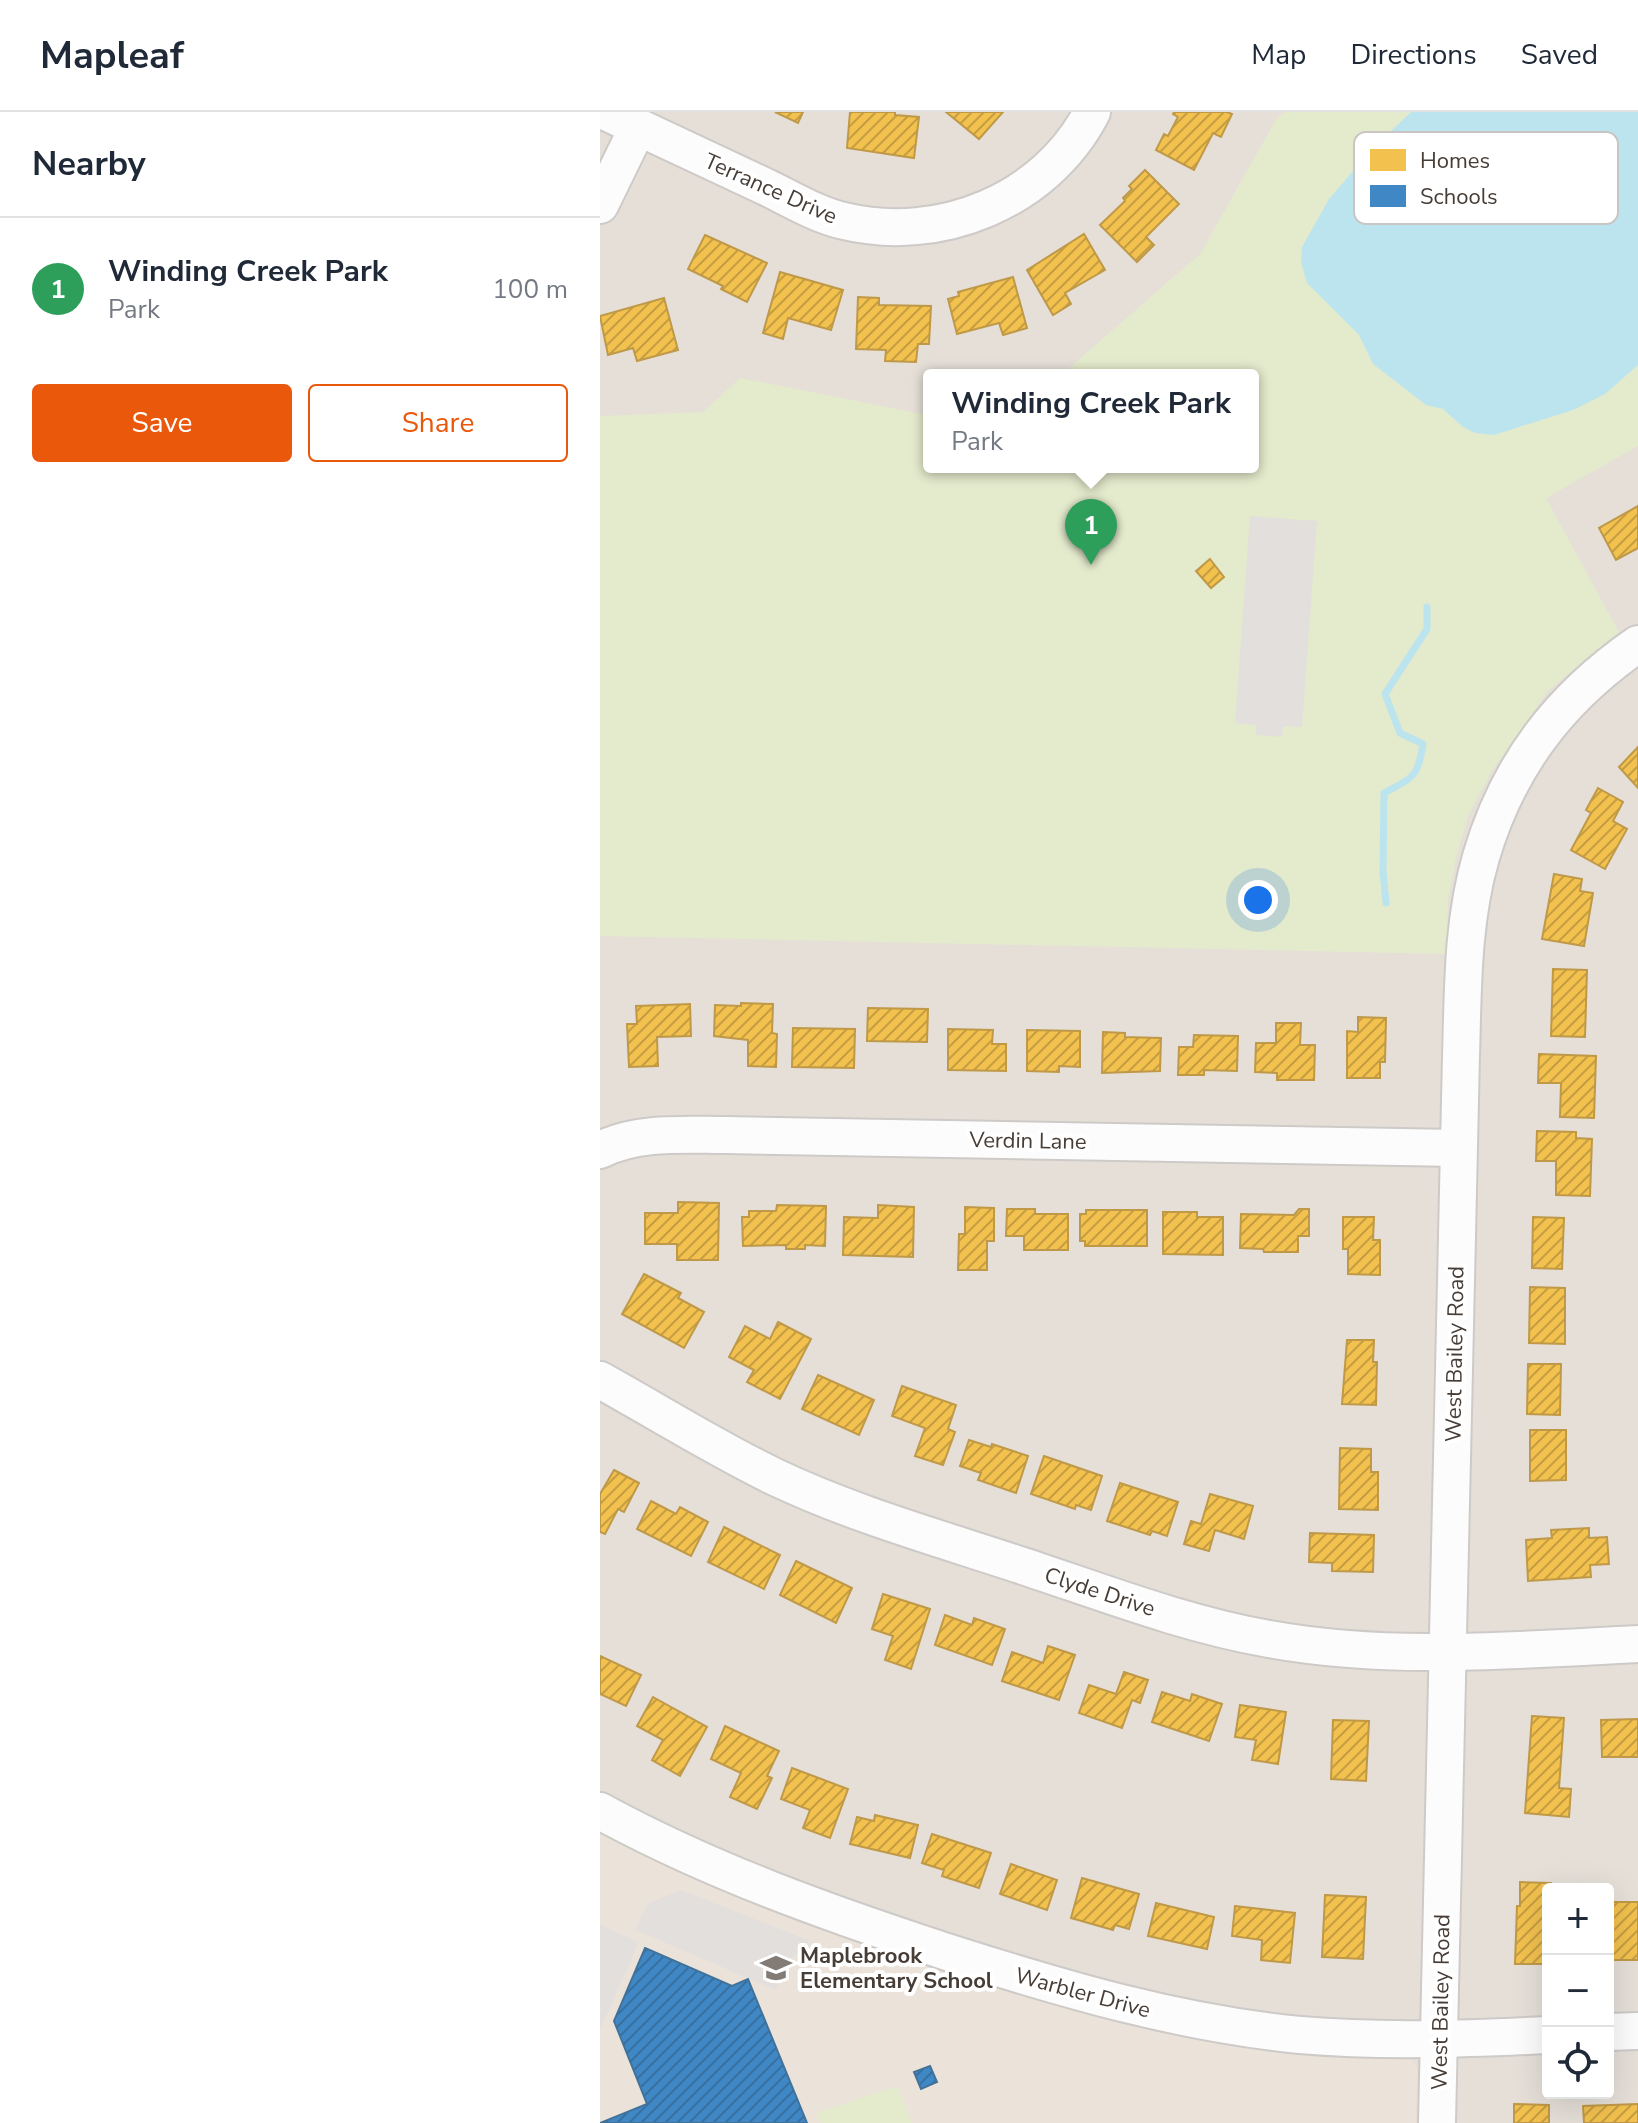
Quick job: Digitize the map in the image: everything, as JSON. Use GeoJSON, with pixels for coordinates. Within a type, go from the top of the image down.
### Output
{"type":"FeatureCollection","features":[{"type":"Feature","properties":{"kind":"street","name":"Terrance Drive"},"geometry":{"type":"LineString","coordinates":[[622,119],[829,217],[902,229],[962,219],[1019,193],[1057,162],[1092,112]]}},
{"type":"Feature","properties":{"kind":"street"},"geometry":{"type":"LineString","coordinates":[[600,205],[622,119]]}},
{"type":"Feature","properties":{"kind":"street","name":"West Bailey Road"},"geometry":{"type":"LineString","coordinates":[[1437,2123],[1464,954],[1473,891],[1487,839],[1506,791],[1537,740],[1587,683],[1638,644]]}},
{"type":"Feature","properties":{"kind":"street","name":"Verdin Lane"},"geometry":{"type":"LineString","coordinates":[[600,1150],[632,1139],[665,1135],[1458,1148]]}},
{"type":"Feature","properties":{"kind":"street","name":"Clyde Drive"},"geometry":{"type":"LineString","coordinates":[[600,1380],[775,1477],[875,1517],[1145,1607],[1270,1639],[1341,1648],[1448,1652],[1638,1644]]}},
{"type":"Feature","properties":{"kind":"street","name":"Warbler Drive"},"geometry":{"type":"LineString","coordinates":[[600,1811],[673,1849],[764,1887],[885,1931],[1070,1991],[1170,2016],[1341,2038],[1542,2035]]}},
{"type":"Feature","properties":{"kind":"street"},"geometry":{"type":"LineString","coordinates":[[1614,2032],[1638,2031]]}},
{"type":"Feature","properties":{"kind":"shaded area"},"geometry":{"type":"Polygon","coordinates":[[[600,112],[1638,112],[1638,2123],[600,2123],[600,112]]]}},
{"type":"Feature","properties":{"kind":"shaded area"},"geometry":{"type":"Polygon","coordinates":[[[1250,516],[1317,521],[1302,727],[1283,726],[1282,737],[1256,735],[1256,725],[1235,723],[1250,516]]]}},
{"type":"Feature","properties":{"kind":"shaded area","name":"Maplebrook Elementary School"},"geometry":{"type":"Polygon","coordinates":[[[600,1832],[808,1924],[918,1956],[1406,2057],[1413,2061],[1417,2069],[1416,2123],[600,2123],[600,1832]]]}},
{"type":"Feature","properties":{"kind":"shaded area"},"geometry":{"type":"Polygon","coordinates":[[[681,1890],[808,1940],[811,1949],[788,1959],[776,1990],[635,1930],[647,1904],[681,1890]]]}},
{"type":"Feature","properties":{"kind":"shaded area"},"geometry":{"type":"Polygon","coordinates":[[[600,1924],[639,1942],[600,2030],[600,1924]]]}},
{"type":"Feature","properties":{"kind":"green space"},"geometry":{"type":"Polygon","coordinates":[[[1285,112],[1638,112],[1638,446],[1546,498],[1619,632],[1548,691],[1492,771],[1469,814],[1448,899],[1447,954],[600,936],[600,416],[703,412],[740,378],[923,414],[923,473],[1259,473],[1259,369],[1068,369],[1200,254],[1277,118],[1285,112]]]}},
{"type":"Feature","properties":{"kind":"green space"},"geometry":{"type":"Polygon","coordinates":[[[897,2086],[912,2123],[820,2123],[816,2113],[897,2086]]]}},
{"type":"Feature","properties":{"kind":"water"},"geometry":{"type":"Polygon","coordinates":[[[1411,112],[1638,112],[1638,365],[1605,394],[1573,410],[1494,435],[1475,433],[1463,427],[1443,409],[1426,405],[1373,364],[1359,335],[1307,283],[1301,262],[1302,247],[1329,199],[1354,170],[1354,224],[1618,224],[1618,132],[1390,132],[1411,112]]]}},
{"type":"Feature","properties":{"kind":"building: Homes"},"geometry":{"type":"Polygon","coordinates":[[[775,112],[803,112],[798,123],[775,112]]]}},
{"type":"Feature","properties":{"kind":"building: Homes"},"geometry":{"type":"Polygon","coordinates":[[[850,112],[895,112],[895,115],[919,117],[914,158],[847,148],[850,112]]]}},
{"type":"Feature","properties":{"kind":"building: Homes"},"geometry":{"type":"Polygon","coordinates":[[[946,112],[1003,112],[979,139],[946,112]]]}},
{"type":"Feature","properties":{"kind":"building: Homes"},"geometry":{"type":"Polygon","coordinates":[[[1174,112],[1232,114],[1221,137],[1213,133],[1194,170],[1156,150],[1178,117],[1174,112]]]}},
{"type":"Feature","properties":{"kind":"building: Homes"},"geometry":{"type":"Polygon","coordinates":[[[1145,170],[1179,204],[1146,237],[1154,245],[1137,262],[1100,225],[1125,201],[1123,198],[1132,189],[1129,186],[1145,170]]]}},
{"type":"Feature","properties":{"kind":"building: Homes"},"geometry":{"type":"Polygon","coordinates":[[[1084,234],[1105,270],[1065,293],[1071,304],[1053,315],[1027,270],[1084,234]]]}},
{"type":"Feature","properties":{"kind":"building: Homes"},"geometry":{"type":"Polygon","coordinates":[[[705,235],[767,263],[747,302],[688,269],[705,235]]]}},
{"type":"Feature","properties":{"kind":"building: Homes"},"geometry":{"type":"Polygon","coordinates":[[[780,272],[843,290],[831,330],[788,318],[783,339],[763,333],[780,272]]]}},
{"type":"Feature","properties":{"kind":"building: Homes"},"geometry":{"type":"Polygon","coordinates":[[[1013,277],[1027,328],[1003,335],[999,323],[957,334],[948,299],[959,296],[958,292],[1013,277]]]}},
{"type":"Feature","properties":{"kind":"building: Homes"},"geometry":{"type":"Polygon","coordinates":[[[858,297],[879,298],[879,305],[931,306],[929,344],[918,344],[916,362],[885,361],[886,350],[856,349],[858,297]]]}},
{"type":"Feature","properties":{"kind":"building: Homes"},"geometry":{"type":"Polygon","coordinates":[[[664,298],[678,350],[637,361],[633,348],[608,355],[600,316],[664,298]]]}},
{"type":"Feature","properties":{"kind":"building: Homes"},"geometry":{"type":"Polygon","coordinates":[[[1638,506],[1638,548],[1616,560],[1599,528],[1638,506]]]}},
{"type":"Feature","properties":{"kind":"building: Homes"},"geometry":{"type":"Polygon","coordinates":[[[1210,559],[1224,577],[1211,588],[1196,571],[1210,559]]]}},
{"type":"Feature","properties":{"kind":"building: Homes"},"geometry":{"type":"Polygon","coordinates":[[[1638,747],[1638,788],[1619,767],[1638,747]]]}},
{"type":"Feature","properties":{"kind":"building: Homes"},"geometry":{"type":"Polygon","coordinates":[[[1598,788],[1623,802],[1613,821],[1627,829],[1605,869],[1571,850],[1591,813],[1586,810],[1598,788]]]}},
{"type":"Feature","properties":{"kind":"building: Homes"},"geometry":{"type":"Polygon","coordinates":[[[1554,874],[1582,879],[1580,891],[1593,893],[1584,946],[1542,939],[1554,874]]]}},
{"type":"Feature","properties":{"kind":"building: Homes"},"geometry":{"type":"Polygon","coordinates":[[[1553,969],[1587,970],[1585,1037],[1551,1036],[1553,969]]]}},
{"type":"Feature","properties":{"kind":"building: Homes"},"geometry":{"type":"Polygon","coordinates":[[[741,1003],[773,1004],[772,1033],[777,1034],[776,1067],[748,1066],[748,1040],[714,1036],[715,1005],[741,1006],[741,1003]]]}},
{"type":"Feature","properties":{"kind":"building: Homes"},"geometry":{"type":"Polygon","coordinates":[[[690,1004],[691,1036],[657,1037],[658,1066],[629,1067],[627,1024],[637,1024],[636,1006],[690,1004]]]}},
{"type":"Feature","properties":{"kind":"building: Homes"},"geometry":{"type":"Polygon","coordinates":[[[868,1008],[928,1009],[927,1042],[867,1041],[868,1008]]]}},
{"type":"Feature","properties":{"kind":"building: Homes"},"geometry":{"type":"Polygon","coordinates":[[[1358,1017],[1386,1018],[1385,1062],[1380,1062],[1380,1078],[1347,1078],[1347,1031],[1358,1032],[1358,1017]]]}},
{"type":"Feature","properties":{"kind":"building: Homes"},"geometry":{"type":"Polygon","coordinates":[[[1276,1023],[1301,1023],[1300,1045],[1315,1045],[1314,1080],[1277,1080],[1277,1073],[1255,1072],[1256,1043],[1276,1043],[1276,1023]]]}},
{"type":"Feature","properties":{"kind":"building: Homes"},"geometry":{"type":"Polygon","coordinates":[[[793,1028],[855,1029],[854,1068],[792,1067],[793,1028]]]}},
{"type":"Feature","properties":{"kind":"building: Homes"},"geometry":{"type":"Polygon","coordinates":[[[948,1029],[993,1030],[992,1044],[1006,1044],[1006,1071],[948,1070],[948,1029]]]}},
{"type":"Feature","properties":{"kind":"building: Homes"},"geometry":{"type":"Polygon","coordinates":[[[1027,1030],[1080,1031],[1080,1067],[1059,1066],[1059,1072],[1027,1071],[1027,1030]]]}},
{"type":"Feature","properties":{"kind":"building: Homes"},"geometry":{"type":"Polygon","coordinates":[[[1103,1032],[1125,1033],[1125,1037],[1161,1038],[1160,1071],[1102,1073],[1103,1032]]]}},
{"type":"Feature","properties":{"kind":"building: Homes"},"geometry":{"type":"Polygon","coordinates":[[[1194,1035],[1238,1036],[1237,1071],[1204,1070],[1204,1075],[1178,1075],[1179,1047],[1193,1047],[1194,1035]]]}},
{"type":"Feature","properties":{"kind":"building: Homes"},"geometry":{"type":"Polygon","coordinates":[[[1539,1054],[1596,1056],[1594,1118],[1560,1117],[1561,1083],[1538,1083],[1539,1054]]]}},
{"type":"Feature","properties":{"kind":"building: Homes"},"geometry":{"type":"Polygon","coordinates":[[[1537,1131],[1576,1132],[1576,1138],[1592,1139],[1590,1196],[1556,1195],[1556,1161],[1536,1161],[1537,1131]]]}},
{"type":"Feature","properties":{"kind":"building: Homes"},"geometry":{"type":"Polygon","coordinates":[[[678,1202],[719,1203],[718,1260],[677,1260],[677,1244],[645,1244],[645,1213],[678,1213],[678,1202]]]}},
{"type":"Feature","properties":{"kind":"building: Homes"},"geometry":{"type":"Polygon","coordinates":[[[777,1205],[826,1206],[825,1246],[805,1245],[805,1249],[786,1249],[786,1245],[743,1246],[742,1217],[749,1217],[749,1211],[776,1211],[777,1205]]]}},
{"type":"Feature","properties":{"kind":"building: Homes"},"geometry":{"type":"Polygon","coordinates":[[[878,1205],[914,1207],[913,1257],[843,1255],[844,1217],[878,1218],[878,1205]]]}},
{"type":"Feature","properties":{"kind":"building: Homes"},"geometry":{"type":"Polygon","coordinates":[[[965,1207],[994,1208],[994,1241],[987,1241],[987,1270],[958,1270],[959,1234],[965,1234],[965,1207]]]}},
{"type":"Feature","properties":{"kind":"building: Homes"},"geometry":{"type":"Polygon","coordinates":[[[1007,1209],[1035,1209],[1035,1214],[1068,1214],[1068,1250],[1024,1250],[1024,1236],[1006,1236],[1007,1209]]]}},
{"type":"Feature","properties":{"kind":"building: Homes"},"geometry":{"type":"Polygon","coordinates":[[[1299,1209],[1309,1209],[1309,1236],[1298,1236],[1298,1252],[1240,1248],[1241,1214],[1294,1215],[1299,1209]]]}},
{"type":"Feature","properties":{"kind":"building: Homes"},"geometry":{"type":"Polygon","coordinates":[[[1086,1210],[1147,1210],[1147,1246],[1085,1246],[1085,1241],[1080,1241],[1080,1214],[1086,1214],[1086,1210]]]}},
{"type":"Feature","properties":{"kind":"building: Homes"},"geometry":{"type":"Polygon","coordinates":[[[1163,1212],[1197,1212],[1197,1217],[1223,1217],[1223,1255],[1163,1254],[1163,1212]]]}},
{"type":"Feature","properties":{"kind":"building: Homes"},"geometry":{"type":"Polygon","coordinates":[[[1343,1217],[1374,1217],[1373,1240],[1380,1240],[1380,1275],[1348,1274],[1348,1249],[1343,1249],[1343,1217]]]}},
{"type":"Feature","properties":{"kind":"building: Homes"},"geometry":{"type":"Polygon","coordinates":[[[1533,1217],[1564,1218],[1562,1269],[1532,1268],[1533,1217]]]}},
{"type":"Feature","properties":{"kind":"building: Homes"},"geometry":{"type":"Polygon","coordinates":[[[644,1274],[681,1293],[678,1298],[704,1312],[684,1348],[622,1314],[644,1274]]]}},
{"type":"Feature","properties":{"kind":"building: Homes"},"geometry":{"type":"Polygon","coordinates":[[[1530,1287],[1565,1288],[1565,1344],[1529,1343],[1530,1287]]]}},
{"type":"Feature","properties":{"kind":"building: Homes"},"geometry":{"type":"Polygon","coordinates":[[[778,1322],[811,1339],[780,1399],[747,1382],[754,1370],[729,1357],[745,1326],[770,1339],[778,1322]]]}},
{"type":"Feature","properties":{"kind":"building: Homes"},"geometry":{"type":"Polygon","coordinates":[[[1347,1340],[1374,1340],[1376,1405],[1342,1404],[1347,1340]]]}},
{"type":"Feature","properties":{"kind":"building: Homes"},"geometry":{"type":"Polygon","coordinates":[[[1528,1364],[1561,1364],[1560,1415],[1527,1414],[1528,1364]]]}},
{"type":"Feature","properties":{"kind":"building: Homes"},"geometry":{"type":"Polygon","coordinates":[[[818,1375],[874,1400],[859,1435],[802,1409],[818,1375]]]}},
{"type":"Feature","properties":{"kind":"building: Homes"},"geometry":{"type":"Polygon","coordinates":[[[902,1386],[956,1405],[948,1429],[955,1432],[943,1465],[915,1456],[925,1428],[892,1416],[902,1386]]]}},
{"type":"Feature","properties":{"kind":"building: Homes"},"geometry":{"type":"Polygon","coordinates":[[[1530,1430],[1566,1430],[1566,1480],[1530,1481],[1530,1430]]]}},
{"type":"Feature","properties":{"kind":"building: Homes"},"geometry":{"type":"Polygon","coordinates":[[[969,1440],[1028,1456],[1016,1493],[978,1480],[981,1473],[960,1466],[969,1440]]]}},
{"type":"Feature","properties":{"kind":"building: Homes"},"geometry":{"type":"Polygon","coordinates":[[[1340,1448],[1371,1449],[1371,1472],[1378,1472],[1378,1510],[1339,1509],[1340,1448]]]}},
{"type":"Feature","properties":{"kind":"building: Homes"},"geometry":{"type":"Polygon","coordinates":[[[1044,1456],[1102,1476],[1091,1510],[1076,1505],[1075,1509],[1031,1494],[1044,1456]]]}},
{"type":"Feature","properties":{"kind":"building: Homes"},"geometry":{"type":"Polygon","coordinates":[[[614,1470],[639,1483],[624,1512],[618,1509],[605,1534],[600,1532],[600,1494],[614,1470]]]}},
{"type":"Feature","properties":{"kind":"building: Homes"},"geometry":{"type":"Polygon","coordinates":[[[1120,1483],[1178,1502],[1167,1536],[1152,1531],[1150,1535],[1107,1521],[1120,1483]]]}},
{"type":"Feature","properties":{"kind":"building: Homes"},"geometry":{"type":"Polygon","coordinates":[[[1210,1494],[1253,1506],[1244,1539],[1215,1530],[1209,1551],[1184,1544],[1191,1521],[1201,1524],[1210,1494]]]}},
{"type":"Feature","properties":{"kind":"building: Homes"},"geometry":{"type":"Polygon","coordinates":[[[651,1501],[676,1514],[680,1507],[708,1522],[691,1556],[637,1529],[651,1501]]]}},
{"type":"Feature","properties":{"kind":"building: Homes"},"geometry":{"type":"Polygon","coordinates":[[[724,1527],[780,1555],[764,1589],[708,1562],[724,1527]]]}},
{"type":"Feature","properties":{"kind":"building: Homes"},"geometry":{"type":"Polygon","coordinates":[[[1589,1528],[1589,1538],[1607,1537],[1609,1564],[1590,1565],[1591,1577],[1528,1581],[1526,1540],[1552,1538],[1551,1530],[1589,1528]]]}},
{"type":"Feature","properties":{"kind":"building: Homes"},"geometry":{"type":"Polygon","coordinates":[[[1310,1533],[1374,1535],[1373,1572],[1332,1571],[1332,1563],[1309,1562],[1310,1533]]]}},
{"type":"Feature","properties":{"kind":"building: Homes"},"geometry":{"type":"Polygon","coordinates":[[[796,1561],[852,1588],[836,1623],[780,1595],[796,1561]]]}},
{"type":"Feature","properties":{"kind":"building: Homes"},"geometry":{"type":"Polygon","coordinates":[[[883,1594],[930,1609],[911,1669],[885,1660],[893,1636],[872,1629],[883,1594]]]}},
{"type":"Feature","properties":{"kind":"building: Homes"},"geometry":{"type":"Polygon","coordinates":[[[945,1615],[972,1625],[974,1618],[1005,1629],[992,1665],[935,1645],[945,1615]]]}},
{"type":"Feature","properties":{"kind":"building: Homes"},"geometry":{"type":"Polygon","coordinates":[[[1048,1646],[1075,1655],[1059,1700],[1002,1681],[1012,1652],[1043,1663],[1048,1646]]]}},
{"type":"Feature","properties":{"kind":"building: Homes"},"geometry":{"type":"Polygon","coordinates":[[[600,1656],[641,1675],[626,1706],[600,1694],[600,1656]]]}},
{"type":"Feature","properties":{"kind":"building: Homes"},"geometry":{"type":"Polygon","coordinates":[[[1124,1672],[1148,1680],[1140,1703],[1132,1700],[1122,1728],[1079,1713],[1089,1685],[1116,1694],[1124,1672]]]}},
{"type":"Feature","properties":{"kind":"building: Homes"},"geometry":{"type":"Polygon","coordinates":[[[1162,1692],[1190,1701],[1192,1694],[1222,1704],[1209,1741],[1152,1722],[1162,1692]]]}},
{"type":"Feature","properties":{"kind":"building: Homes"},"geometry":{"type":"Polygon","coordinates":[[[653,1697],[707,1727],[680,1776],[652,1760],[663,1740],[637,1726],[653,1697]]]}},
{"type":"Feature","properties":{"kind":"building: Homes"},"geometry":{"type":"Polygon","coordinates":[[[1240,1705],[1286,1712],[1278,1764],[1252,1760],[1256,1740],[1235,1737],[1240,1705]]]}},
{"type":"Feature","properties":{"kind":"building: Homes"},"geometry":{"type":"Polygon","coordinates":[[[1532,1716],[1564,1718],[1559,1788],[1571,1789],[1569,1817],[1525,1813],[1532,1716]]]}},
{"type":"Feature","properties":{"kind":"building: Homes"},"geometry":{"type":"Polygon","coordinates":[[[1638,1719],[1638,1757],[1602,1757],[1601,1720],[1638,1719]]]}},
{"type":"Feature","properties":{"kind":"building: Homes"},"geometry":{"type":"Polygon","coordinates":[[[1333,1720],[1369,1721],[1366,1781],[1331,1779],[1333,1720]]]}},
{"type":"Feature","properties":{"kind":"building: Homes"},"geometry":{"type":"Polygon","coordinates":[[[725,1726],[779,1751],[767,1776],[772,1778],[757,1809],[730,1797],[741,1773],[711,1759],[725,1726]]]}},
{"type":"Feature","properties":{"kind":"building: Homes"},"geometry":{"type":"Polygon","coordinates":[[[792,1768],[848,1789],[830,1838],[803,1828],[810,1810],[781,1799],[792,1768]]]}},
{"type":"Feature","properties":{"kind":"building: Homes"},"geometry":{"type":"Polygon","coordinates":[[[875,1815],[918,1825],[910,1858],[850,1844],[857,1817],[874,1821],[875,1815]]]}},
{"type":"Feature","properties":{"kind":"building: Homes"},"geometry":{"type":"Polygon","coordinates":[[[932,1834],[991,1853],[979,1888],[942,1876],[944,1870],[922,1863],[932,1834]]]}},
{"type":"Feature","properties":{"kind":"building: Homes"},"geometry":{"type":"Polygon","coordinates":[[[1011,1864],[1057,1880],[1047,1910],[1000,1894],[1011,1864]]]}},
{"type":"Feature","properties":{"kind":"building: Homes"},"geometry":{"type":"Polygon","coordinates":[[[1082,1878],[1139,1894],[1129,1929],[1115,1925],[1113,1930],[1071,1918],[1082,1878]]]}},
{"type":"Feature","properties":{"kind":"building: Homes"},"geometry":{"type":"Polygon","coordinates":[[[1520,1882],[1551,1883],[1542,1883],[1542,1964],[1515,1964],[1517,1906],[1520,1906],[1520,1882]]]}},
{"type":"Feature","properties":{"kind":"building: Homes"},"geometry":{"type":"Polygon","coordinates":[[[1325,1895],[1366,1897],[1363,1959],[1322,1957],[1325,1895]]]}},
{"type":"Feature","properties":{"kind":"building: Homes"},"geometry":{"type":"Polygon","coordinates":[[[1614,1902],[1638,1902],[1638,1960],[1614,1960],[1614,1902]]]}},
{"type":"Feature","properties":{"kind":"building: Homes"},"geometry":{"type":"Polygon","coordinates":[[[1156,1903],[1214,1917],[1207,1949],[1148,1936],[1156,1903]]]}},
{"type":"Feature","properties":{"kind":"building: Homes"},"geometry":{"type":"Polygon","coordinates":[[[1235,1906],[1295,1913],[1290,1963],[1261,1960],[1262,1940],[1232,1936],[1235,1906]]]}},
{"type":"Feature","properties":{"kind":"building: Homes"},"geometry":{"type":"Polygon","coordinates":[[[1514,2104],[1549,2105],[1549,2123],[1514,2123],[1514,2104]]]}},
{"type":"Feature","properties":{"kind":"building: Homes"},"geometry":{"type":"Polygon","coordinates":[[[1638,2104],[1638,2123],[1584,2123],[1583,2106],[1638,2104]]]}},
{"type":"Feature","properties":{"kind":"building: Schools"},"geometry":{"type":"Polygon","coordinates":[[[645,1948],[732,1986],[748,1979],[807,2123],[600,2123],[647,2104],[614,2021],[645,1948]]]}},
{"type":"Feature","properties":{"kind":"building: Schools"},"geometry":{"type":"Polygon","coordinates":[[[930,2066],[937,2082],[921,2089],[914,2072],[930,2066]]]}},
{"type":"Feature","properties":{"kind":"waterway"},"geometry":{"type":"LineString","coordinates":[[1386,903],[1383,872],[1384,793],[1413,775],[1423,744],[1400,733],[1385,694],[1427,629],[1427,607]]}},
{"type":"Feature","properties":{"kind":"place","name":"Winding Creek Park"},"geometry":{"type":"Point","coordinates":[1091,565]}},
{"type":"Feature","properties":{"kind":"place","name":"Maplebrook Elementary School"},"geometry":{"type":"Point","coordinates":[776,1968]}}]}
